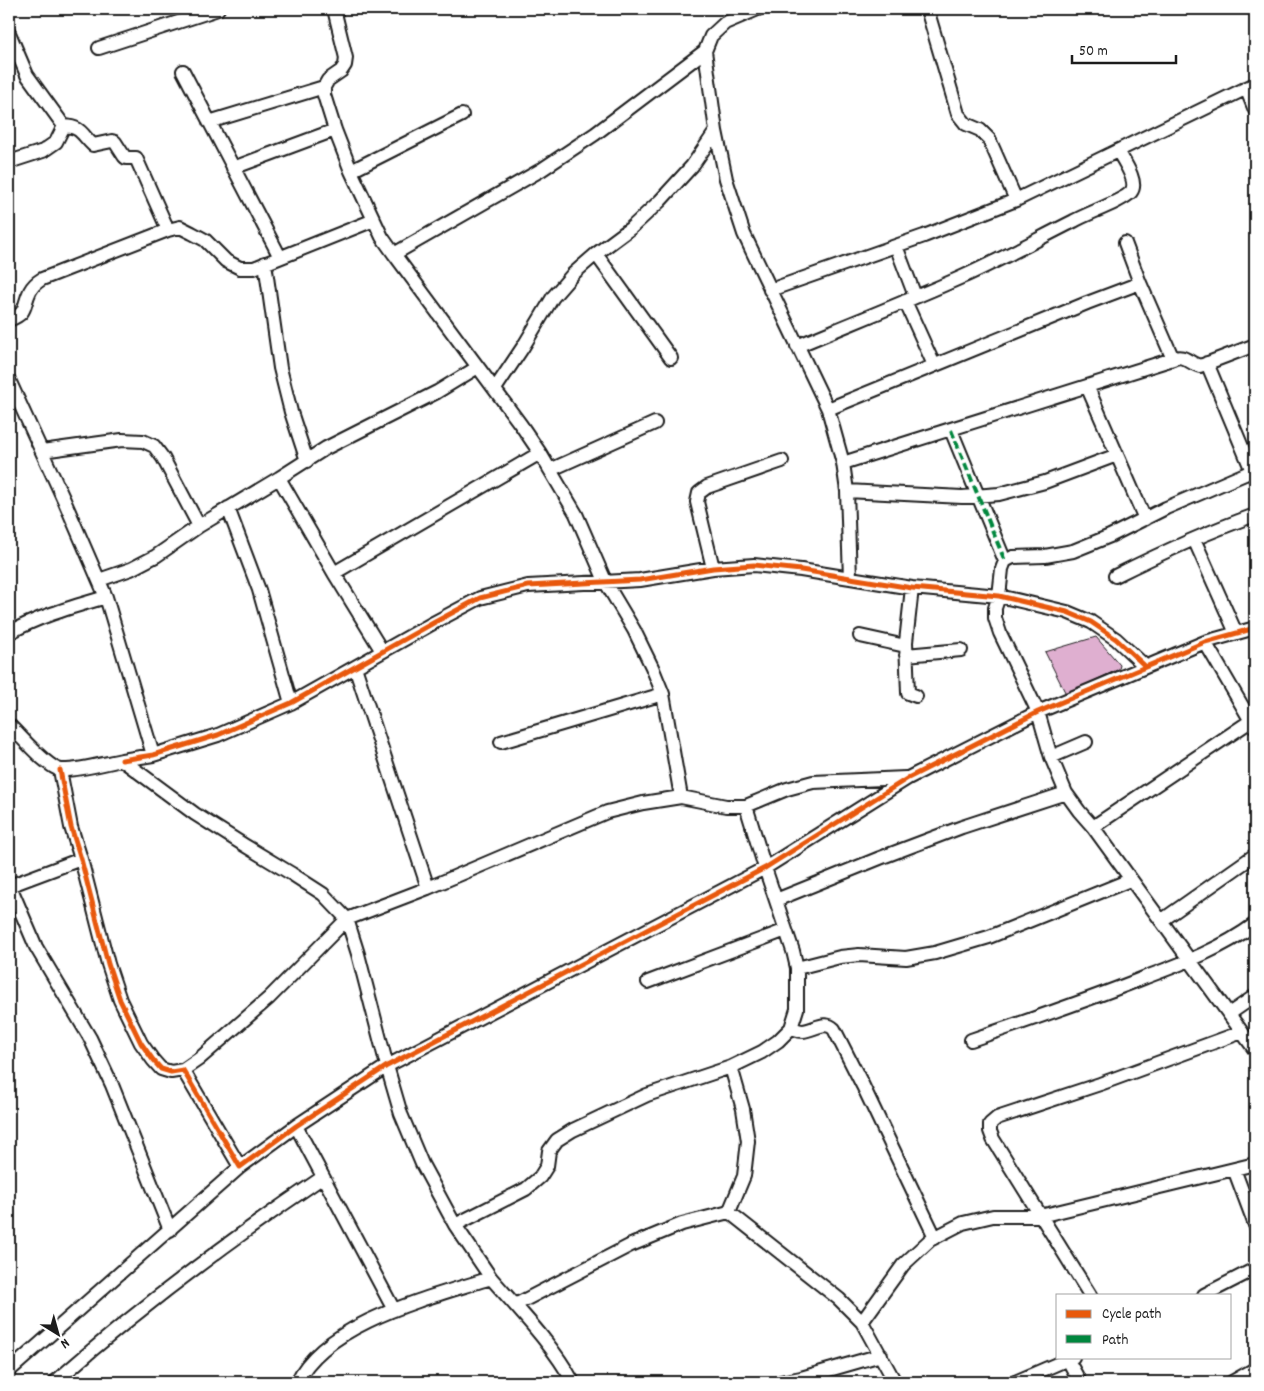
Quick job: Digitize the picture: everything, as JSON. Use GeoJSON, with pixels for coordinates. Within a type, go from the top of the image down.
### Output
{"type":"FeatureCollection","features":[{"type":"Feature","properties":{"kind":"street"},"geometry":{"type":"LineString","coordinates":[[99,48],[218,9]]}},
{"type":"Feature","properties":{"kind":"street"},"geometry":{"type":"LineString","coordinates":[[334,9],[346,58],[345,65],[341,71],[328,80],[324,87],[324,94],[335,130],[351,171],[382,237],[540,453],[576,514],[606,583],[634,630],[663,694],[681,797]]}},
{"type":"Feature","properties":{"kind":"street"},"geometry":{"type":"LineString","coordinates":[[758,9],[725,23],[710,36],[705,51],[716,131],[726,179],[744,234],[828,409],[844,464],[847,492],[850,578]]}},
{"type":"Feature","properties":{"kind":"street"},"geometry":{"type":"LineString","coordinates":[[927,9],[958,114],[966,124],[980,130],[989,139],[1016,200]]}},
{"type":"Feature","properties":{"kind":"street"},"geometry":{"type":"LineString","coordinates":[[9,33],[27,75],[64,126],[78,129],[93,145],[115,142],[126,158],[136,158],[168,230]]}},
{"type":"Feature","properties":{"kind":"street"},"geometry":{"type":"LineString","coordinates":[[394,254],[541,170],[595,134],[705,51]]}},
{"type":"Feature","properties":{"kind":"street"},"geometry":{"type":"LineString","coordinates":[[183,71],[280,257]]}},
{"type":"Feature","properties":{"kind":"street"},"geometry":{"type":"LineString","coordinates":[[770,290],[896,246],[1016,200],[1251,86],[1255,110]]}},
{"type":"Feature","properties":{"kind":"street"},"geometry":{"type":"LineString","coordinates":[[209,122],[324,87]]}},
{"type":"Feature","properties":{"kind":"street"},"geometry":{"type":"LineString","coordinates":[[351,171],[462,115]]}},
{"type":"Feature","properties":{"kind":"street"},"geometry":{"type":"LineString","coordinates":[[9,162],[43,151],[56,142],[64,126]]}},
{"type":"Feature","properties":{"kind":"street"},"geometry":{"type":"LineString","coordinates":[[233,168],[335,130]]}},
{"type":"Feature","properties":{"kind":"street"},"geometry":{"type":"LineString","coordinates":[[494,389],[523,347],[553,297],[573,274],[631,228],[660,201],[692,166],[716,131]]}},
{"type":"Feature","properties":{"kind":"street"},"geometry":{"type":"LineString","coordinates":[[797,346],[961,278],[1123,198],[1131,191],[1134,185],[1118,151]]}},
{"type":"Feature","properties":{"kind":"street"},"geometry":{"type":"LineString","coordinates":[[9,320],[18,316],[23,311],[29,292],[42,279],[168,230],[180,227],[192,232],[205,240],[226,261],[240,268],[254,268],[374,220]]}},
{"type":"Feature","properties":{"kind":"street"},"geometry":{"type":"LineString","coordinates":[[1126,243],[1140,283],[1173,359]]}},
{"type":"Feature","properties":{"kind":"street"},"geometry":{"type":"LineString","coordinates":[[896,246],[910,299],[934,365]]}},
{"type":"Feature","properties":{"kind":"street"},"geometry":{"type":"LineString","coordinates":[[596,254],[671,358]]}},
{"type":"Feature","properties":{"kind":"street"},"geometry":{"type":"LineString","coordinates":[[265,263],[280,368],[291,412],[307,461]]}},
{"type":"Feature","properties":{"kind":"street"},"geometry":{"type":"LineString","coordinates":[[828,409],[1140,283]]}},
{"type":"Feature","properties":{"kind":"street"},"geometry":{"type":"LineString","coordinates":[[844,464],[1177,357],[1200,366],[1255,345]]}},
{"type":"Feature","properties":{"kind":"street"},"geometry":{"type":"LineString","coordinates":[[1207,363],[1254,475],[1145,519],[1073,551],[1045,556],[1013,557],[1006,561],[1002,569],[995,618],[1000,633],[1038,712],[1051,757],[1066,793],[1255,1050]]}},
{"type":"Feature","properties":{"kind":"street"},"geometry":{"type":"LineString","coordinates":[[98,580],[131,569],[156,556],[198,526],[335,443],[437,392],[478,367]]}},
{"type":"Feature","properties":{"kind":"street"},"geometry":{"type":"LineString","coordinates":[[9,380],[106,597],[153,755]]}},
{"type":"Feature","properties":{"kind":"street"},"geometry":{"type":"LineString","coordinates":[[1087,386],[1145,519]]}},
{"type":"Feature","properties":{"kind":"street"},"geometry":{"type":"LineString","coordinates":[[550,470],[655,423]]}},
{"type":"Feature","properties":{"kind":"street"},"geometry":{"type":"LineString","coordinates":[[951,430],[1006,561]]}},
{"type":"Feature","properties":{"kind":"street"},"geometry":{"type":"LineString","coordinates":[[42,451],[122,440],[143,441],[154,446],[163,458],[198,526]]}},
{"type":"Feature","properties":{"kind":"street"},"geometry":{"type":"LineString","coordinates":[[334,573],[540,453]]}},
{"type":"Feature","properties":{"kind":"street"},"geometry":{"type":"LineString","coordinates":[[847,492],[962,497],[999,494],[1045,482],[1117,455]]}},
{"type":"Feature","properties":{"kind":"street"},"geometry":{"type":"LineString","coordinates":[[713,568],[697,502],[699,494],[707,487],[782,461]]}},
{"type":"Feature","properties":{"kind":"street"},"geometry":{"type":"LineString","coordinates":[[280,478],[382,652]]}},
{"type":"Feature","properties":{"kind":"street"},"geometry":{"type":"LineString","coordinates":[[228,508],[259,590],[291,703]]}},
{"type":"Feature","properties":{"kind":"street"},"geometry":{"type":"LineString","coordinates":[[1116,576],[1152,557],[1255,515]]}},
{"type":"Feature","properties":{"kind":"street"},"geometry":{"type":"LineString","coordinates":[[1194,539],[1236,633]]}},
{"type":"Feature","properties":{"kind":"street"},"geometry":{"type":"LineString","coordinates":[[9,725],[42,759],[60,770],[153,755],[218,735],[291,703],[480,598],[528,586],[640,580],[713,568],[754,565],[801,570],[912,588],[999,596],[1067,612],[1091,622],[1116,639],[1145,666]]}},
{"type":"Feature","properties":{"kind":"street"},"geometry":{"type":"LineString","coordinates":[[912,588],[906,648],[908,693],[916,696]]}},
{"type":"Feature","properties":{"kind":"street"},"geometry":{"type":"LineString","coordinates":[[9,633],[24,624],[55,612],[106,597]]}},
{"type":"Feature","properties":{"kind":"street"},"geometry":{"type":"LineString","coordinates":[[9,1371],[240,1167],[296,1126],[386,1066],[765,868],[908,778],[1038,712],[1205,642],[1255,628]]}},
{"type":"Feature","properties":{"kind":"street"},"geometry":{"type":"LineString","coordinates":[[860,636],[901,645],[906,648],[961,650]]}},
{"type":"Feature","properties":{"kind":"street"},"geometry":{"type":"LineString","coordinates":[[1093,828],[1254,722],[1205,642]]}},
{"type":"Feature","properties":{"kind":"street"},"geometry":{"type":"LineString","coordinates":[[355,667],[428,888]]}},
{"type":"Feature","properties":{"kind":"street"},"geometry":{"type":"LineString","coordinates":[[501,742],[663,694]]}},
{"type":"Feature","properties":{"kind":"street"},"geometry":{"type":"LineString","coordinates":[[1051,757],[1086,742]]}},
{"type":"Feature","properties":{"kind":"street"},"geometry":{"type":"LineString","coordinates":[[122,760],[196,814],[323,894],[347,919],[358,954],[386,1066],[401,1114],[422,1164],[455,1225],[491,1278],[541,1336],[573,1382]]}},
{"type":"Feature","properties":{"kind":"street"},"geometry":{"type":"LineString","coordinates":[[60,770],[71,827],[108,964],[120,1000],[141,1043],[161,1069],[170,1072],[183,1070],[199,1059],[269,998],[347,919],[428,888],[607,812],[643,803],[681,797],[726,806],[746,806],[787,789],[813,782],[908,778]]}},
{"type":"Feature","properties":{"kind":"street"},"geometry":{"type":"LineString","coordinates":[[776,900],[962,827],[1066,793]]}},
{"type":"Feature","properties":{"kind":"street"},"geometry":{"type":"LineString","coordinates":[[455,1225],[526,1189],[540,1177],[547,1166],[549,1151],[557,1140],[573,1130],[647,1095],[731,1067],[762,1052],[778,1041],[791,1028],[797,1009],[797,968],[746,806]]}},
{"type":"Feature","properties":{"kind":"street"},"geometry":{"type":"LineString","coordinates":[[1160,921],[1255,855]]}},
{"type":"Feature","properties":{"kind":"street"},"geometry":{"type":"LineString","coordinates":[[81,859],[9,886],[36,947],[90,1038],[112,1085],[170,1230]]}},
{"type":"Feature","properties":{"kind":"street"},"geometry":{"type":"LineString","coordinates":[[797,968],[859,955],[906,958],[935,953],[989,936],[1130,880]]}},
{"type":"Feature","properties":{"kind":"street"},"geometry":{"type":"LineString","coordinates":[[971,1040],[1100,996],[1190,960],[1230,940],[1255,924]]}},
{"type":"Feature","properties":{"kind":"street"},"geometry":{"type":"LineString","coordinates":[[648,982],[786,930]]}},
{"type":"Feature","properties":{"kind":"street"},"geometry":{"type":"LineString","coordinates":[[1229,1014],[1255,996]]}},
{"type":"Feature","properties":{"kind":"street"},"geometry":{"type":"LineString","coordinates":[[791,1028],[805,1031],[825,1024],[830,1025],[834,1029],[935,1237]]}},
{"type":"Feature","properties":{"kind":"street"},"geometry":{"type":"LineString","coordinates":[[1089,1294],[993,1139],[990,1124],[997,1118],[1100,1084],[1242,1032]]}},
{"type":"Feature","properties":{"kind":"street"},"geometry":{"type":"LineString","coordinates":[[729,1212],[744,1176],[748,1141],[743,1108],[731,1067]]}},
{"type":"Feature","properties":{"kind":"street"},"geometry":{"type":"LineString","coordinates":[[183,1070],[240,1167]]}},
{"type":"Feature","properties":{"kind":"street"},"geometry":{"type":"LineString","coordinates":[[296,1126],[394,1310]]}},
{"type":"Feature","properties":{"kind":"street"},"geometry":{"type":"LineString","coordinates":[[862,1322],[903,1265],[930,1240],[963,1223],[993,1216],[1040,1216],[1255,1164]]}},
{"type":"Feature","properties":{"kind":"street"},"geometry":{"type":"LineString","coordinates":[[1234,1169],[1255,1225]]}},
{"type":"Feature","properties":{"kind":"street"},"geometry":{"type":"LineString","coordinates":[[55,1382],[152,1301],[224,1246],[323,1177]]}},
{"type":"Feature","properties":{"kind":"street"},"geometry":{"type":"LineString","coordinates":[[514,1305],[631,1245],[682,1224],[729,1212]]}},
{"type":"Feature","properties":{"kind":"street"},"geometry":{"type":"LineString","coordinates":[[729,1212],[839,1299],[862,1322],[895,1382]]}},
{"type":"Feature","properties":{"kind":"street"},"geometry":{"type":"LineString","coordinates":[[1206,1294],[1255,1268]]}},
{"type":"Feature","properties":{"kind":"street"},"geometry":{"type":"LineString","coordinates":[[297,1382],[315,1356],[333,1341],[354,1328],[394,1310],[491,1278]]}},
{"type":"Feature","properties":{"kind":"street"},"geometry":{"type":"LineString","coordinates":[[780,1382],[801,1378],[881,1355]]}},
{"type":"Feature","properties":{"kind":"street"},"geometry":{"type":"LineString","coordinates":[[1015,1382],[1071,1358],[1080,1382]]}},
{"type":"Feature","properties":{"kind":"street"},"geometry":{"type":"LineString","coordinates":[[1232,1382],[1255,1369]]}},
{"type":"Feature","properties":{"kind":"building"},"geometry":{"type":"Polygon","coordinates":[[[1096,637],[1120,665],[1119,669],[1066,694],[1045,652],[1096,637]]]}},
{"type":"Feature","properties":{"kind":"marked path"},"geometry":{"type":"LineString","coordinates":[[951,430],[1005,561]]}},
{"type":"Feature","properties":{"kind":"cycle path"},"geometry":{"type":"LineString","coordinates":[[122,760],[153,755],[218,735],[291,703],[480,598],[528,586],[640,580],[713,568],[754,565],[801,570],[912,588],[999,596],[1067,612],[1091,622],[1116,639],[1145,666]]}},
{"type":"Feature","properties":{"kind":"cycle path"},"geometry":{"type":"LineString","coordinates":[[60,770],[71,827],[108,964],[120,1000],[141,1043],[161,1069],[171,1072],[183,1070],[240,1167],[296,1126],[387,1066],[765,868],[908,778],[1038,712],[1205,642],[1255,628]]}}]}
